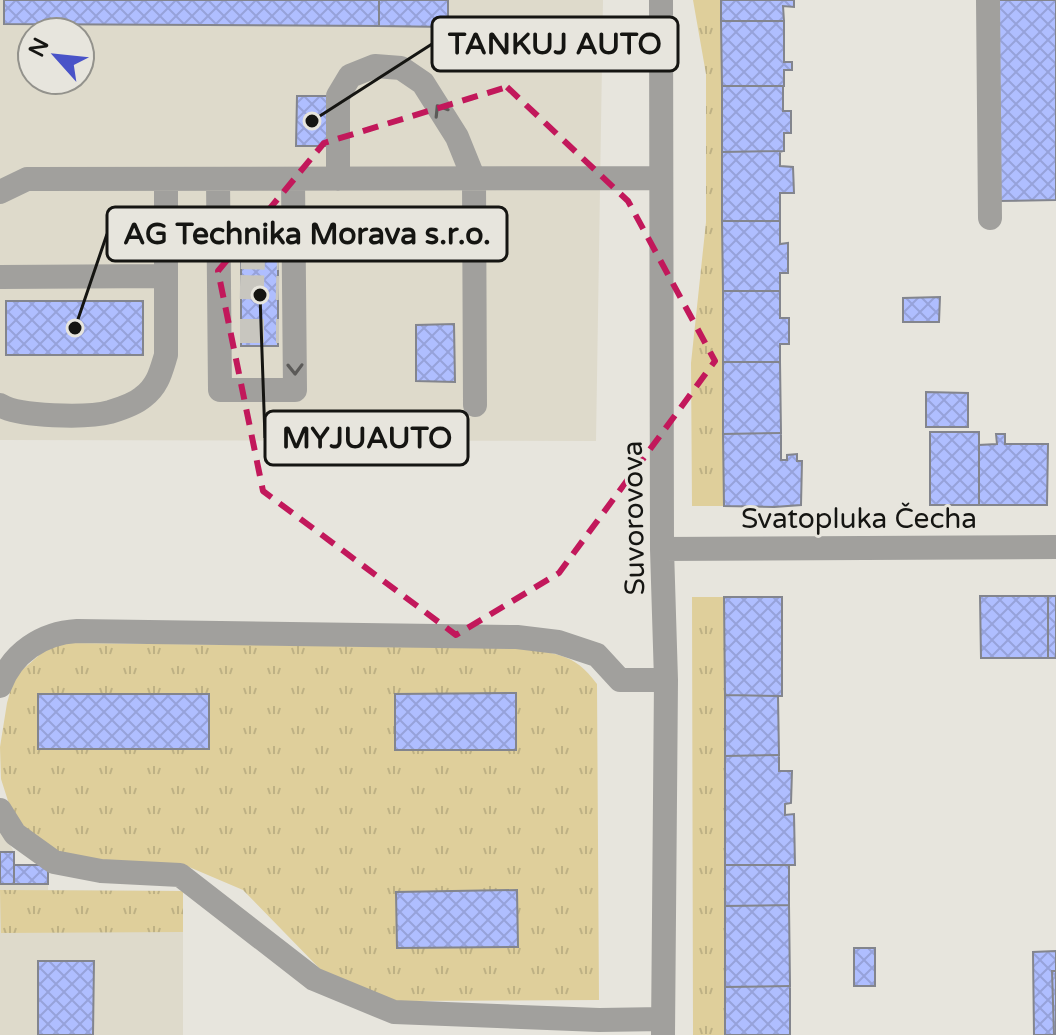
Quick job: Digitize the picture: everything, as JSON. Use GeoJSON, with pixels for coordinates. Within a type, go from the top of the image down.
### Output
{"type":"FeatureCollection","features":[{"type":"Feature","properties":{"kind":"street","name":"Suvorovova"},"geometry":{"type":"LineString","coordinates":[[661,0],[662,549],[666,680],[663,1027]]}},
{"type":"Feature","properties":{"kind":"street"},"geometry":{"type":"LineString","coordinates":[[988,0],[990,218]]}},
{"type":"Feature","properties":{"kind":"street"},"geometry":{"type":"LineString","coordinates":[[338,179],[338,96],[350,76],[375,66],[401,68],[423,83],[457,137],[474,179],[475,405]]}},
{"type":"Feature","properties":{"kind":"street"},"geometry":{"type":"LineString","coordinates":[[0,192],[27,179],[660,178]]}},
{"type":"Feature","properties":{"kind":"street"},"geometry":{"type":"LineString","coordinates":[[0,405],[17,410],[72,415],[108,413],[143,398],[159,379],[166,355],[166,179]]}},
{"type":"Feature","properties":{"kind":"street"},"geometry":{"type":"LineString","coordinates":[[218,180],[230,258],[230,331],[220,390],[295,390],[286,331],[286,258],[293,179]]}},
{"type":"Feature","properties":{"kind":"street"},"geometry":{"type":"LineString","coordinates":[[0,277],[166,276]]}},
{"type":"Feature","properties":{"kind":"street","name":"Svatopluka Čecha"},"geometry":{"type":"LineString","coordinates":[[662,549],[1056,547]]}},
{"type":"Feature","properties":{"kind":"street"},"geometry":{"type":"LineString","coordinates":[[0,686],[11,665],[29,647],[52,635],[77,631],[517,637],[558,642],[597,655],[620,680],[666,680]]}},
{"type":"Feature","properties":{"kind":"street"},"geometry":{"type":"LineString","coordinates":[[0,810],[15,834],[54,862],[101,871],[180,875],[314,979],[394,1012],[599,1020],[663,1027]]}},
{"type":"Feature","properties":{"kind":"highlighted area"},"geometry":{"type":"Polygon","coordinates":[[[507,87],[628,201],[715,361],[559,573],[456,635],[263,491],[218,271],[324,143],[507,87]]]}},
{"type":"Feature","properties":{"kind":"shaded area"},"geometry":{"type":"Polygon","coordinates":[[[0,0],[603,0],[596,441],[0,440],[0,0]]]}},
{"type":"Feature","properties":{"kind":"shaded area"},"geometry":{"type":"Polygon","coordinates":[[[0,826],[14,852],[14,865],[48,865],[48,890],[183,891],[183,1035],[0,1035],[0,826]]]}},
{"type":"Feature","properties":{"kind":"green space"},"geometry":{"type":"Polygon","coordinates":[[[693,0],[721,0],[724,506],[692,506],[691,363],[706,222],[706,74],[693,0]]]}},
{"type":"Feature","properties":{"kind":"green space"},"geometry":{"type":"Polygon","coordinates":[[[692,597],[724,597],[725,1035],[693,1035],[692,597]]]}},
{"type":"Feature","properties":{"kind":"green space"},"geometry":{"type":"Polygon","coordinates":[[[66,643],[516,648],[562,656],[580,666],[597,684],[599,1000],[396,1001],[321,970],[243,890],[182,864],[103,860],[58,852],[24,827],[9,804],[1,779],[0,747],[7,703],[20,672],[45,650],[66,643]]]}},
{"type":"Feature","properties":{"kind":"green space"},"geometry":{"type":"Polygon","coordinates":[[[0,890],[183,891],[183,932],[1,933],[0,890]]]}},
{"type":"Feature","properties":{"kind":"building"},"geometry":{"type":"Polygon","coordinates":[[[4,0],[379,0],[379,26],[96,24],[96,16],[16,16],[16,24],[4,24],[4,0]]]}},
{"type":"Feature","properties":{"kind":"building"},"geometry":{"type":"Polygon","coordinates":[[[379,0],[448,0],[448,27],[379,26],[379,0]]]}},
{"type":"Feature","properties":{"kind":"building"},"geometry":{"type":"Polygon","coordinates":[[[721,0],[794,0],[794,7],[783,6],[784,21],[721,21],[721,0]]]}},
{"type":"Feature","properties":{"kind":"building"},"geometry":{"type":"Polygon","coordinates":[[[994,0],[1056,0],[1056,200],[997,201],[994,0]]]}},
{"type":"Feature","properties":{"kind":"building"},"geometry":{"type":"Polygon","coordinates":[[[721,21],[784,21],[784,62],[792,62],[792,70],[784,70],[784,86],[722,86],[721,21]]]}},
{"type":"Feature","properties":{"kind":"building"},"geometry":{"type":"Polygon","coordinates":[[[722,86],[783,86],[783,111],[791,111],[791,133],[784,133],[784,151],[722,152],[722,86]]]}},
{"type":"Feature","properties":{"kind":"building"},"geometry":{"type":"Polygon","coordinates":[[[297,96],[328,96],[328,146],[296,146],[297,96]]]}},
{"type":"Feature","properties":{"kind":"building"},"geometry":{"type":"Polygon","coordinates":[[[784,151],[780,152],[780,166],[793,167],[794,193],[780,193],[780,221],[722,221],[722,152],[784,151]]]}},
{"type":"Feature","properties":{"kind":"building"},"geometry":{"type":"Polygon","coordinates":[[[722,221],[780,221],[780,244],[788,243],[788,273],[780,273],[780,291],[723,291],[722,221]]]}},
{"type":"Feature","properties":{"kind":"building"},"geometry":{"type":"Polygon","coordinates":[[[241,243],[278,243],[278,346],[241,346],[241,243]]]}},
{"type":"Feature","properties":{"kind":"building"},"geometry":{"type":"Polygon","coordinates":[[[723,291],[780,291],[780,318],[789,318],[789,344],[780,344],[780,362],[723,362],[723,291]]]}},
{"type":"Feature","properties":{"kind":"building"},"geometry":{"type":"Polygon","coordinates":[[[940,297],[939,322],[903,322],[903,298],[940,297]]]}},
{"type":"Feature","properties":{"kind":"building"},"geometry":{"type":"Polygon","coordinates":[[[6,301],[143,301],[143,355],[6,355],[6,301]]]}},
{"type":"Feature","properties":{"kind":"building"},"geometry":{"type":"Polygon","coordinates":[[[454,324],[455,382],[416,381],[416,325],[454,324]]]}},
{"type":"Feature","properties":{"kind":"building"},"geometry":{"type":"Polygon","coordinates":[[[723,362],[780,362],[781,433],[723,434],[723,362]]]}},
{"type":"Feature","properties":{"kind":"building"},"geometry":{"type":"Polygon","coordinates":[[[926,392],[968,393],[968,427],[926,427],[926,392]]]}},
{"type":"Feature","properties":{"kind":"building"},"geometry":{"type":"Polygon","coordinates":[[[930,432],[979,432],[979,505],[930,505],[930,432]]]}},
{"type":"Feature","properties":{"kind":"building"},"geometry":{"type":"Polygon","coordinates":[[[781,433],[781,460],[787,460],[787,455],[797,454],[797,461],[802,461],[801,505],[724,506],[723,434],[781,433]]]}},
{"type":"Feature","properties":{"kind":"building"},"geometry":{"type":"Polygon","coordinates":[[[996,434],[1005,434],[1005,444],[1048,444],[1047,505],[979,505],[979,445],[997,444],[996,434]]]}},
{"type":"Feature","properties":{"kind":"building"},"geometry":{"type":"Polygon","coordinates":[[[980,596],[1048,596],[1048,658],[981,658],[980,596]]]}},
{"type":"Feature","properties":{"kind":"building"},"geometry":{"type":"Polygon","coordinates":[[[1048,596],[1056,596],[1056,658],[1048,658],[1048,596]]]}},
{"type":"Feature","properties":{"kind":"building"},"geometry":{"type":"Polygon","coordinates":[[[724,597],[782,597],[782,696],[725,695],[724,597]]]}},
{"type":"Feature","properties":{"kind":"building"},"geometry":{"type":"Polygon","coordinates":[[[516,693],[516,750],[395,750],[395,694],[516,693]]]}},
{"type":"Feature","properties":{"kind":"building"},"geometry":{"type":"Polygon","coordinates":[[[38,694],[209,694],[209,749],[38,749],[38,694]]]}},
{"type":"Feature","properties":{"kind":"building"},"geometry":{"type":"Polygon","coordinates":[[[725,695],[778,696],[779,755],[725,756],[725,695]]]}},
{"type":"Feature","properties":{"kind":"building"},"geometry":{"type":"Polygon","coordinates":[[[779,755],[779,771],[792,771],[791,803],[785,804],[785,815],[794,814],[795,865],[725,865],[725,756],[779,755]]]}},
{"type":"Feature","properties":{"kind":"building"},"geometry":{"type":"Polygon","coordinates":[[[0,852],[14,852],[14,884],[0,884],[0,852]]]}},
{"type":"Feature","properties":{"kind":"building"},"geometry":{"type":"Polygon","coordinates":[[[14,865],[48,865],[48,884],[14,884],[14,865]]]}},
{"type":"Feature","properties":{"kind":"building"},"geometry":{"type":"Polygon","coordinates":[[[725,865],[789,865],[789,905],[725,906],[725,865]]]}},
{"type":"Feature","properties":{"kind":"building"},"geometry":{"type":"Polygon","coordinates":[[[517,890],[518,947],[397,948],[396,892],[517,890]]]}},
{"type":"Feature","properties":{"kind":"building"},"geometry":{"type":"Polygon","coordinates":[[[789,905],[790,986],[725,987],[725,906],[789,905]]]}},
{"type":"Feature","properties":{"kind":"building"},"geometry":{"type":"Polygon","coordinates":[[[854,948],[875,948],[875,986],[854,986],[854,948]]]}},
{"type":"Feature","properties":{"kind":"building"},"geometry":{"type":"Polygon","coordinates":[[[1056,951],[1056,971],[1052,971],[1054,1035],[1034,1035],[1033,952],[1056,951]]]}},
{"type":"Feature","properties":{"kind":"building"},"geometry":{"type":"Polygon","coordinates":[[[38,961],[94,961],[93,1035],[38,1035],[38,961]]]}},
{"type":"Feature","properties":{"kind":"building"},"geometry":{"type":"Polygon","coordinates":[[[1052,971],[1056,971],[1056,1035],[1054,1035],[1052,971]]]}},
{"type":"Feature","properties":{"kind":"building"},"geometry":{"type":"Polygon","coordinates":[[[790,986],[790,1035],[725,1035],[725,987],[790,986]]]}},
{"type":"Feature","properties":{"kind":"tunnel"},"geometry":{"type":"LineString","coordinates":[[241,257],[279,258]]}},
{"type":"Feature","properties":{"kind":"tunnel"},"geometry":{"type":"LineString","coordinates":[[240,287],[279,288]]}},
{"type":"Feature","properties":{"kind":"tunnel"},"geometry":{"type":"LineString","coordinates":[[240,331],[279,331]]}},
{"type":"Feature","properties":{"kind":"place","name":"TANKUJ AUTO"},"geometry":{"type":"Point","coordinates":[312,121]}},
{"type":"Feature","properties":{"kind":"place","name":"MYJUAUTO"},"geometry":{"type":"Point","coordinates":[260,295]}},
{"type":"Feature","properties":{"kind":"place","name":"AG Technika Morava s.r.o."},"geometry":{"type":"Point","coordinates":[75,328]}}]}
